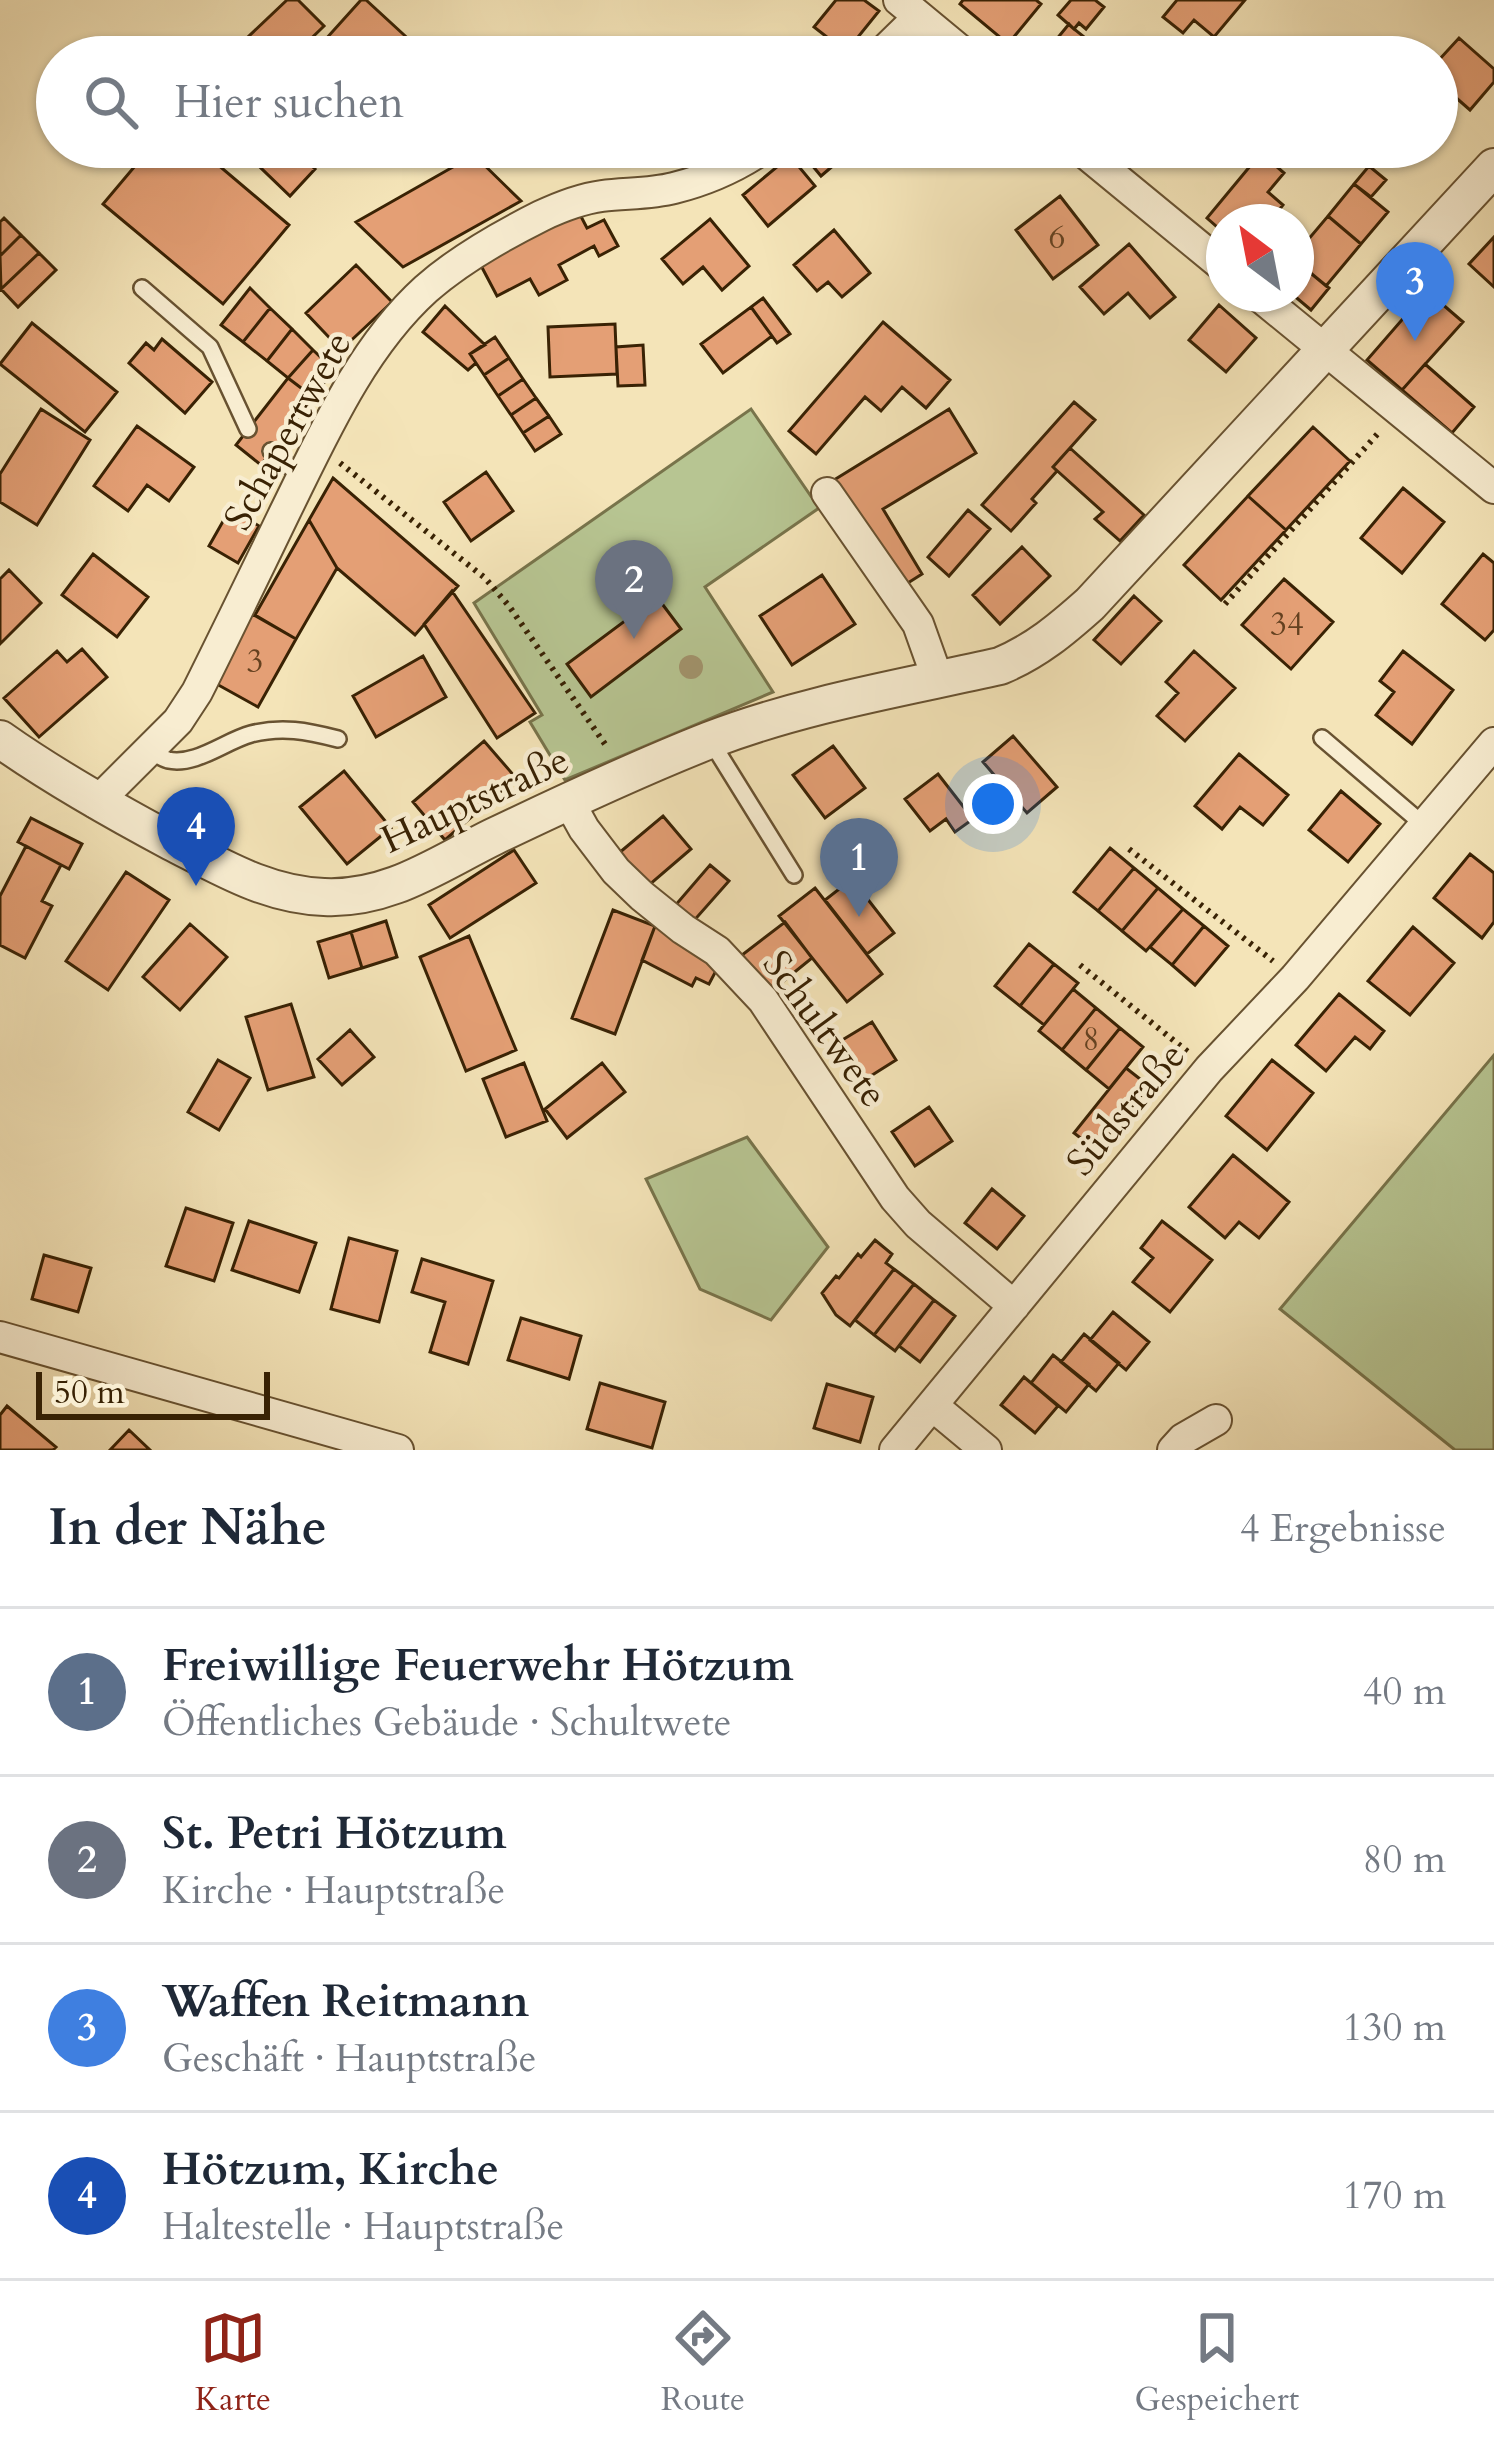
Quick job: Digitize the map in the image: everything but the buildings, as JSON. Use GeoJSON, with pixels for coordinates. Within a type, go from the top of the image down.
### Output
{"type":"FeatureCollection","features":[{"type":"Feature","properties":{"kind":"street"},"geometry":{"type":"LineString","coordinates":[[892,36],[909,9],[942,36]]}},
{"type":"Feature","properties":{"kind":"street","name":"Hauptstraße"},"geometry":{"type":"LineString","coordinates":[[0,739],[96,802],[252,883],[328,898],[355,896],[407,881],[627,775],[784,713],[1000,666],[1025,656],[1090,604],[1494,167]]}},
{"type":"Feature","properties":{"kind":"street","name":"Schapertwete"},"geometry":{"type":"LineString","coordinates":[[96,802],[178,721],[197,692],[302,477],[360,371],[424,290],[461,261],[572,202],[673,189],[724,168]]}},
{"type":"Feature","properties":{"kind":"street"},"geometry":{"type":"LineString","coordinates":[[1104,168],[1206,252]]}},
{"type":"Feature","properties":{"kind":"street"},"geometry":{"type":"LineString","coordinates":[[1279,312],[1494,488]]}},
{"type":"Feature","properties":{"kind":"street"},"geometry":{"type":"LineString","coordinates":[[827,493],[918,624],[938,680]]}},
{"type":"Feature","properties":{"kind":"street","name":"Südstraße"},"geometry":{"type":"LineString","coordinates":[[895,1450],[1209,1069],[1295,977],[1494,743]]}},
{"type":"Feature","properties":{"kind":"street","name":"Schultwete"},"geometry":{"type":"LineString","coordinates":[[569,802],[616,871],[682,929],[717,951],[763,1000],[895,1198],[918,1224],[1014,1306]]}},
{"type":"Feature","properties":{"kind":"street"},"geometry":{"type":"LineString","coordinates":[[0,1336],[398,1450]]}},
{"type":"Feature","properties":{"kind":"street"},"geometry":{"type":"LineString","coordinates":[[933,1406],[986,1450]]}},
{"type":"Feature","properties":{"kind":"street"},"geometry":{"type":"LineString","coordinates":[[1173,1450],[1216,1420]]}},
{"type":"Feature","properties":{"kind":"lane"},"geometry":{"type":"LineString","coordinates":[[142,288],[210,346],[248,429]]}},
{"type":"Feature","properties":{"kind":"lane"},"geometry":{"type":"LineString","coordinates":[[271,451],[302,477]]}},
{"type":"Feature","properties":{"kind":"lane"},"geometry":{"type":"LineString","coordinates":[[150,751],[168,760],[190,759],[248,735],[298,728],[338,739]]}},
{"type":"Feature","properties":{"kind":"lane"},"geometry":{"type":"LineString","coordinates":[[1322,738],[1425,826]]}},
{"type":"Feature","properties":{"kind":"lane"},"geometry":{"type":"LineString","coordinates":[[710,740],[794,875]]}},
{"type":"Feature","properties":{"kind":"path"},"geometry":{"type":"LineString","coordinates":[[1226,604],[1400,410]]}},
{"type":"Feature","properties":{"kind":"path"},"geometry":{"type":"LineString","coordinates":[[318,446],[485,578],[627,775]]}},
{"type":"Feature","properties":{"kind":"path"},"geometry":{"type":"LineString","coordinates":[[1129,849],[1295,977]]}},
{"type":"Feature","properties":{"kind":"path"},"geometry":{"type":"LineString","coordinates":[[1080,965],[1209,1069]]}},
{"type":"Feature","properties":{"kind":"green space"},"geometry":{"type":"Polygon","coordinates":[[[751,409],[819,508],[705,587],[773,692],[565,780],[530,722],[542,715],[474,603],[751,409]]]}},
{"type":"Feature","properties":{"kind":"green space"},"geometry":{"type":"Polygon","coordinates":[[[1494,1055],[1494,1450],[1455,1450],[1280,1309],[1494,1055]]]}},
{"type":"Feature","properties":{"kind":"green space"},"geometry":{"type":"Polygon","coordinates":[[[747,1137],[828,1247],[771,1320],[700,1289],[646,1179],[747,1137]]]}},
{"type":"Feature","properties":{"kind":"place","name":"Waffen Reitmann"},"geometry":{"type":"Point","coordinates":[1415,341]}},
{"type":"Feature","properties":{"kind":"place","name":"St. Petri Hötzum"},"geometry":{"type":"Point","coordinates":[634,639]}},
{"type":"Feature","properties":{"kind":"place","name":"Hötzum, Kirche"},"geometry":{"type":"Point","coordinates":[196,886]}},
{"type":"Feature","properties":{"kind":"place","name":"Freiwillige Feuerwehr Hötzum"},"geometry":{"type":"Point","coordinates":[859,917]}}]}
